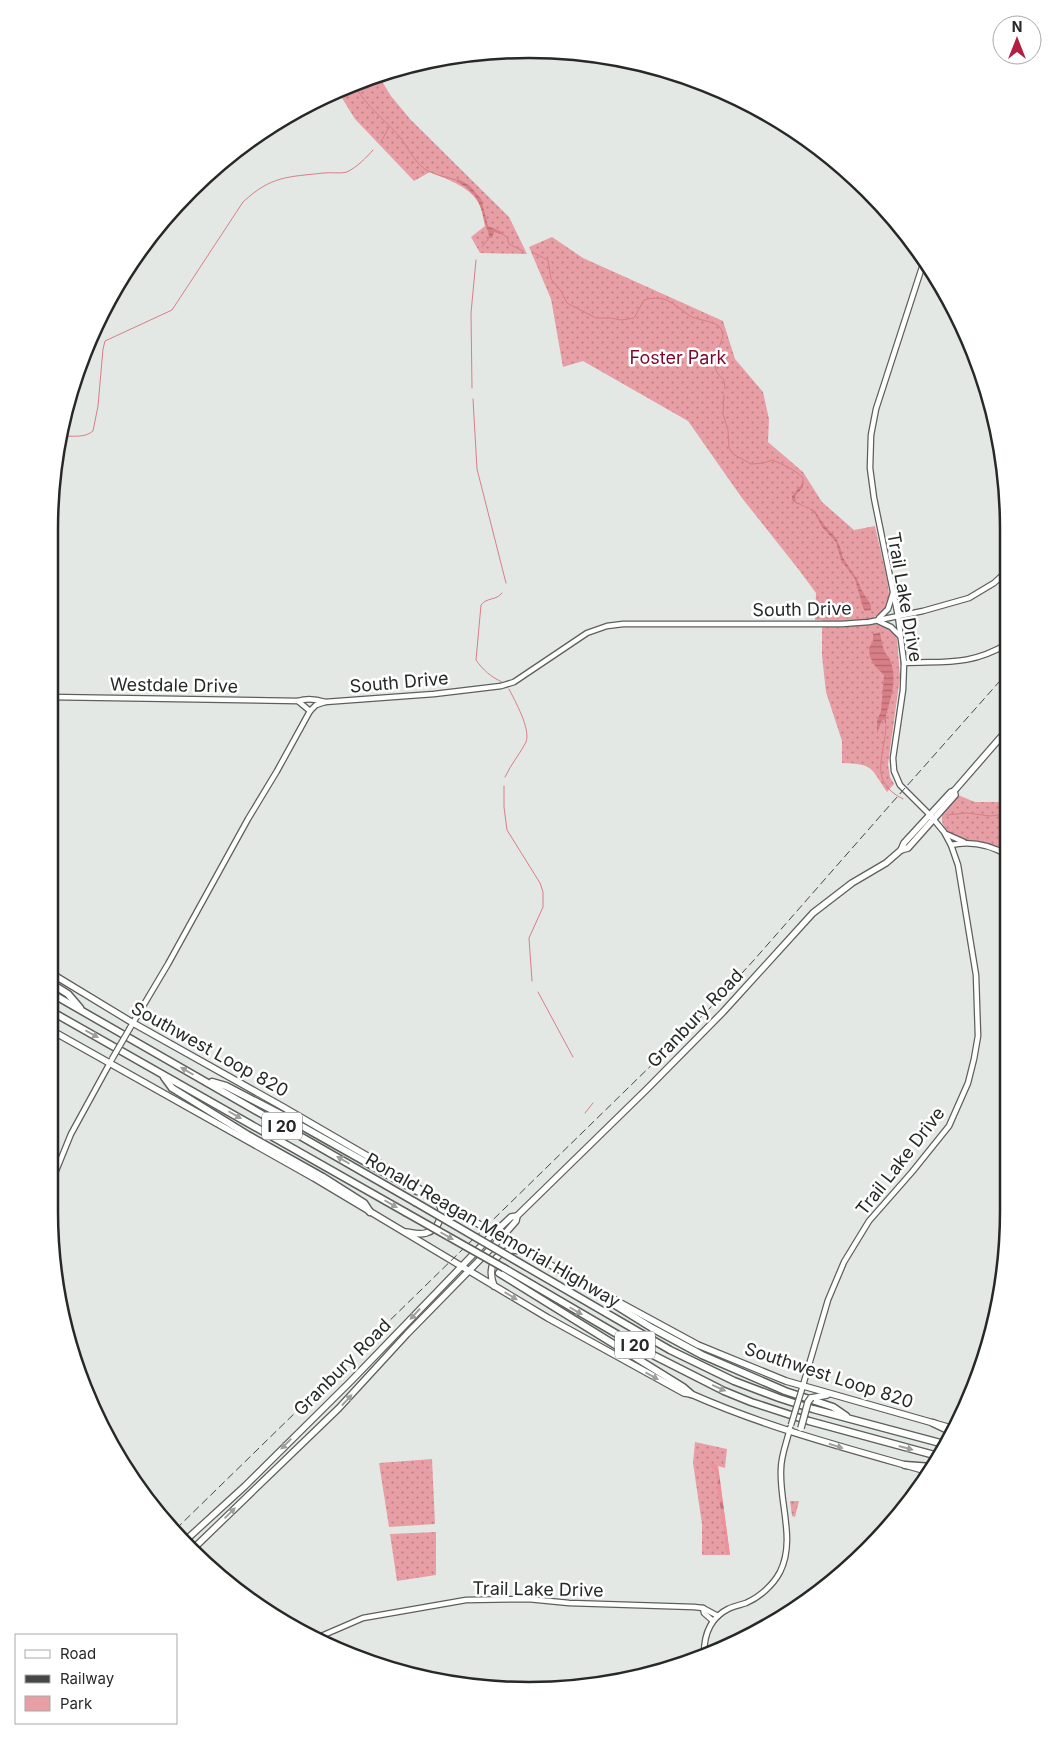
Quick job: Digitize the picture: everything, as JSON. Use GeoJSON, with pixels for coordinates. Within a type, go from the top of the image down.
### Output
{"type":"FeatureCollection","features":[{"type":"Feature","properties":{"kind":"highway"},"geometry":{"type":"LineString","coordinates":[[58,988],[68,994],[82,1011]]}},
{"type":"Feature","properties":{"kind":"highway","name":"Ronald Reagan Memorial Highway"},"geometry":{"type":"LineString","coordinates":[[58,997],[650,1338],[714,1372],[779,1398],[938,1442]]}},
{"type":"Feature","properties":{"kind":"highway","name":"Ronald Reagan Memorial Highway"},"geometry":{"type":"LineString","coordinates":[[58,1015],[658,1358],[724,1391],[772,1409],[931,1454]]}},
{"type":"Feature","properties":{"kind":"highway"},"geometry":{"type":"LineString","coordinates":[[162,1074],[172,1088],[248,1135],[323,1176],[364,1203],[370,1212]]}},
{"type":"Feature","properties":{"kind":"highway"},"geometry":{"type":"LineString","coordinates":[[202,1080],[226,1086],[282,1115],[417,1191],[428,1194]]}},
{"type":"Feature","properties":{"kind":"highway"},"geometry":{"type":"LineString","coordinates":[[501,1270],[691,1394]]}},
{"type":"Feature","properties":{"kind":"highway"},"geometry":{"type":"LineString","coordinates":[[612,1299],[615,1305],[702,1356],[785,1391],[833,1407],[850,1419]]}},
{"type":"Feature","properties":{"kind":"highway"},"geometry":{"type":"LineString","coordinates":[[933,1423],[946,1428]]}},
{"type":"Feature","properties":{"kind":"highway"},"geometry":{"type":"LineString","coordinates":[[905,1465],[923,1466]]}},
{"type":"Feature","properties":{"kind":"main road","name":"Granbury Road"},"geometry":{"type":"LineString","coordinates":[[197,1545],[339,1408],[407,1334],[502,1237],[516,1221],[517,1216],[723,1012],[813,913],[852,883],[886,863],[901,850],[904,843],[932,817],[951,792],[954,791],[1000,738]]}},
{"type":"Feature","properties":{"kind":"main road","name":"Southwest Loop 820"},"geometry":{"type":"LineString","coordinates":[[58,978],[131,1026],[297,1115],[534,1256],[712,1352],[802,1389],[832,1395],[933,1423]]}},
{"type":"Feature","properties":{"kind":"main road"},"geometry":{"type":"LineString","coordinates":[[58,1034],[111,1061],[494,1286],[684,1393],[807,1437],[921,1470]]}},
{"type":"Feature","properties":{"kind":"main road"},"geometry":{"type":"LineString","coordinates":[[402,1231],[420,1234],[433,1230],[442,1216],[442,1207],[438,1200]]}},
{"type":"Feature","properties":{"kind":"main road","name":"Granbury Road"},"geometry":{"type":"LineString","coordinates":[[189,1537],[245,1486],[351,1381],[495,1232],[511,1217],[517,1216]]}},
{"type":"Feature","properties":{"kind":"main road"},"geometry":{"type":"LineString","coordinates":[[494,1286],[491,1278],[491,1269],[495,1260],[504,1251],[516,1250],[534,1256]]}},
{"type":"Feature","properties":{"kind":"main road"},"geometry":{"type":"LineString","coordinates":[[807,1437],[801,1428],[808,1402],[811,1398],[832,1395]]}},
{"type":"Feature","properties":{"kind":"street","name":"Trail Lake Drive"},"geometry":{"type":"LineString","coordinates":[[324,1635],[363,1618],[466,1600],[528,1599],[703,1608],[704,1612],[715,1619],[729,1608],[747,1602],[763,1592],[773,1582],[782,1565],[787,1543],[781,1468],[791,1425],[828,1300],[844,1262],[869,1221],[949,1126],[968,1082],[978,1036],[976,974],[958,865],[944,832],[932,817],[902,788],[896,779],[894,771],[893,758],[904,690],[904,663],[898,616],[871,480],[869,460],[870,435],[883,385],[921,269]]}},
{"type":"Feature","properties":{"kind":"street","name":"South Drive"},"geometry":{"type":"LineString","coordinates":[[310,711],[325,702],[434,694],[502,686],[514,682],[587,633],[607,626],[623,624],[848,624],[930,610],[969,598],[1000,577]]}},
{"type":"Feature","properties":{"kind":"street"},"geometry":{"type":"LineString","coordinates":[[893,592],[888,609],[877,620],[891,627],[901,637]]}},
{"type":"Feature","properties":{"kind":"street"},"geometry":{"type":"LineString","coordinates":[[904,663],[957,662],[974,659],[1000,648]]}},
{"type":"Feature","properties":{"kind":"street","name":"Westdale Drive"},"geometry":{"type":"LineString","coordinates":[[58,697],[298,701],[317,699],[325,702]]}},
{"type":"Feature","properties":{"kind":"street"},"geometry":{"type":"LineString","coordinates":[[58,1166],[71,1134],[111,1061],[168,964],[310,711],[298,701]]}},
{"type":"Feature","properties":{"kind":"street"},"geometry":{"type":"LineString","coordinates":[[944,832],[956,840],[1000,851]]}},
{"type":"Feature","properties":{"kind":"street"},"geometry":{"type":"LineString","coordinates":[[951,845],[965,842]]}},
{"type":"Feature","properties":{"kind":"street"},"geometry":{"type":"LineString","coordinates":[[704,1648],[708,1628],[715,1619]]}},
{"type":"Feature","properties":{"kind":"green space"},"geometry":{"type":"Polygon","coordinates":[[[382,81],[391,96],[410,119],[509,217],[527,254],[480,253],[471,237],[485,226],[481,208],[476,199],[459,185],[430,172],[414,181],[355,119],[341,96],[382,81]]]}},
{"type":"Feature","properties":{"kind":"green space","name":"Foster Park"},"geometry":{"type":"Polygon","coordinates":[[[552,237],[583,258],[723,321],[735,359],[763,392],[769,419],[768,442],[803,472],[822,502],[854,530],[875,526],[886,575],[889,600],[887,606],[874,617],[876,624],[890,629],[895,634],[900,677],[888,764],[890,777],[894,784],[887,792],[870,768],[860,764],[842,763],[842,741],[826,692],[822,656],[822,620],[815,620],[816,593],[742,498],[688,421],[583,361],[563,367],[551,299],[529,247],[552,237]]]}},
{"type":"Feature","properties":{"kind":"green space"},"geometry":{"type":"Polygon","coordinates":[[[958,795],[975,802],[1000,802],[1000,849],[965,840],[948,831],[942,820],[946,808],[958,795]]]}},
{"type":"Feature","properties":{"kind":"green space"},"geometry":{"type":"Polygon","coordinates":[[[695,1442],[727,1449],[725,1468],[718,1466],[730,1555],[702,1555],[702,1524],[693,1463],[695,1442]]]}},
{"type":"Feature","properties":{"kind":"green space"},"geometry":{"type":"Polygon","coordinates":[[[432,1459],[435,1524],[389,1527],[379,1463],[432,1459]]]}},
{"type":"Feature","properties":{"kind":"green space"},"geometry":{"type":"Polygon","coordinates":[[[709,1463],[718,1466],[730,1555],[726,1554],[724,1530],[720,1517],[722,1513],[718,1498],[717,1475],[709,1463]]]}},
{"type":"Feature","properties":{"kind":"green space"},"geometry":{"type":"Polygon","coordinates":[[[790,1501],[799,1501],[795,1517],[792,1516],[790,1501]]]}},
{"type":"Feature","properties":{"kind":"green space"},"geometry":{"type":"Polygon","coordinates":[[[436,1532],[436,1575],[397,1581],[390,1534],[436,1532]]]}},
{"type":"Feature","properties":{"kind":"shaded area"},"geometry":{"type":"Polygon","coordinates":[[[458,179],[470,186],[481,199],[488,226],[502,232],[500,234],[494,232],[492,238],[489,237],[479,203],[469,189],[456,181],[458,179]]]}},
{"type":"Feature","properties":{"kind":"shaded area"},"geometry":{"type":"Polygon","coordinates":[[[803,483],[803,487],[795,496],[796,502],[815,511],[836,538],[843,558],[871,605],[871,610],[865,611],[863,608],[855,579],[841,560],[836,542],[822,527],[816,515],[810,509],[796,503],[792,500],[792,496],[803,483]]]}},
{"type":"Feature","properties":{"kind":"shaded area"},"geometry":{"type":"Polygon","coordinates":[[[880,632],[883,648],[892,666],[893,679],[888,713],[886,714],[886,726],[884,719],[877,734],[877,721],[881,711],[884,675],[875,666],[870,657],[869,648],[873,641],[873,634],[880,632]]]}},
{"type":"Feature","properties":{"kind":"waterway"},"geometry":{"type":"LineString","coordinates":[[357,89],[361,96],[399,136],[421,166],[433,173],[456,180]]}},
{"type":"Feature","properties":{"kind":"waterway"},"geometry":{"type":"LineString","coordinates":[[381,142],[389,127]]}},
{"type":"Feature","properties":{"kind":"waterway"},"geometry":{"type":"LineString","coordinates":[[67,436],[83,436],[93,431],[98,406],[105,341],[172,310],[243,202],[262,187],[280,179],[311,174],[347,172],[373,150]]}},
{"type":"Feature","properties":{"kind":"waterway"},"geometry":{"type":"LineString","coordinates":[[500,233],[507,237],[509,244],[523,251]]}},
{"type":"Feature","properties":{"kind":"waterway"},"geometry":{"type":"LineString","coordinates":[[482,247],[489,238]]}},
{"type":"Feature","properties":{"kind":"waterway"},"geometry":{"type":"LineString","coordinates":[[534,253],[548,260],[551,279],[561,291],[567,303],[596,318],[621,320],[634,318],[644,300],[658,298],[670,302],[692,317],[717,325],[723,332],[723,335],[715,367],[719,376],[724,380],[725,389]]}},
{"type":"Feature","properties":{"kind":"waterway"},"geometry":{"type":"LineString","coordinates":[[472,388],[471,313],[476,260]]}},
{"type":"Feature","properties":{"kind":"waterway"},"geometry":{"type":"LineString","coordinates":[[724,395],[723,414],[728,430],[729,448],[733,454],[751,464],[772,460],[800,475],[803,478],[803,484]]}},
{"type":"Feature","properties":{"kind":"waterway"},"geometry":{"type":"LineString","coordinates":[[473,399],[477,469],[506,583]]}},
{"type":"Feature","properties":{"kind":"waterway"},"geometry":{"type":"LineString","coordinates":[[502,593],[481,605],[476,660],[487,673],[502,682]]}},
{"type":"Feature","properties":{"kind":"waterway"},"geometry":{"type":"LineString","coordinates":[[505,777],[524,746],[527,736],[522,715],[509,689]]}},
{"type":"Feature","properties":{"kind":"waterway"},"geometry":{"type":"LineString","coordinates":[[886,726],[881,758],[882,776],[885,784],[892,792],[903,799]]}},
{"type":"Feature","properties":{"kind":"waterway"},"geometry":{"type":"LineString","coordinates":[[504,786],[507,830],[540,883],[543,892],[543,907],[529,938],[532,981]]}},
{"type":"Feature","properties":{"kind":"waterway"},"geometry":{"type":"LineString","coordinates":[[947,815],[967,813],[990,816],[1000,815]]}},
{"type":"Feature","properties":{"kind":"waterway"},"geometry":{"type":"LineString","coordinates":[[538,992],[573,1057]]}},
{"type":"Feature","properties":{"kind":"waterway"},"geometry":{"type":"LineString","coordinates":[[585,1113],[593,1103]]}},
{"type":"Feature","properties":{"kind":"railway"},"geometry":{"type":"LineString","coordinates":[[179,1526],[708,1010],[1000,681]]}}]}
